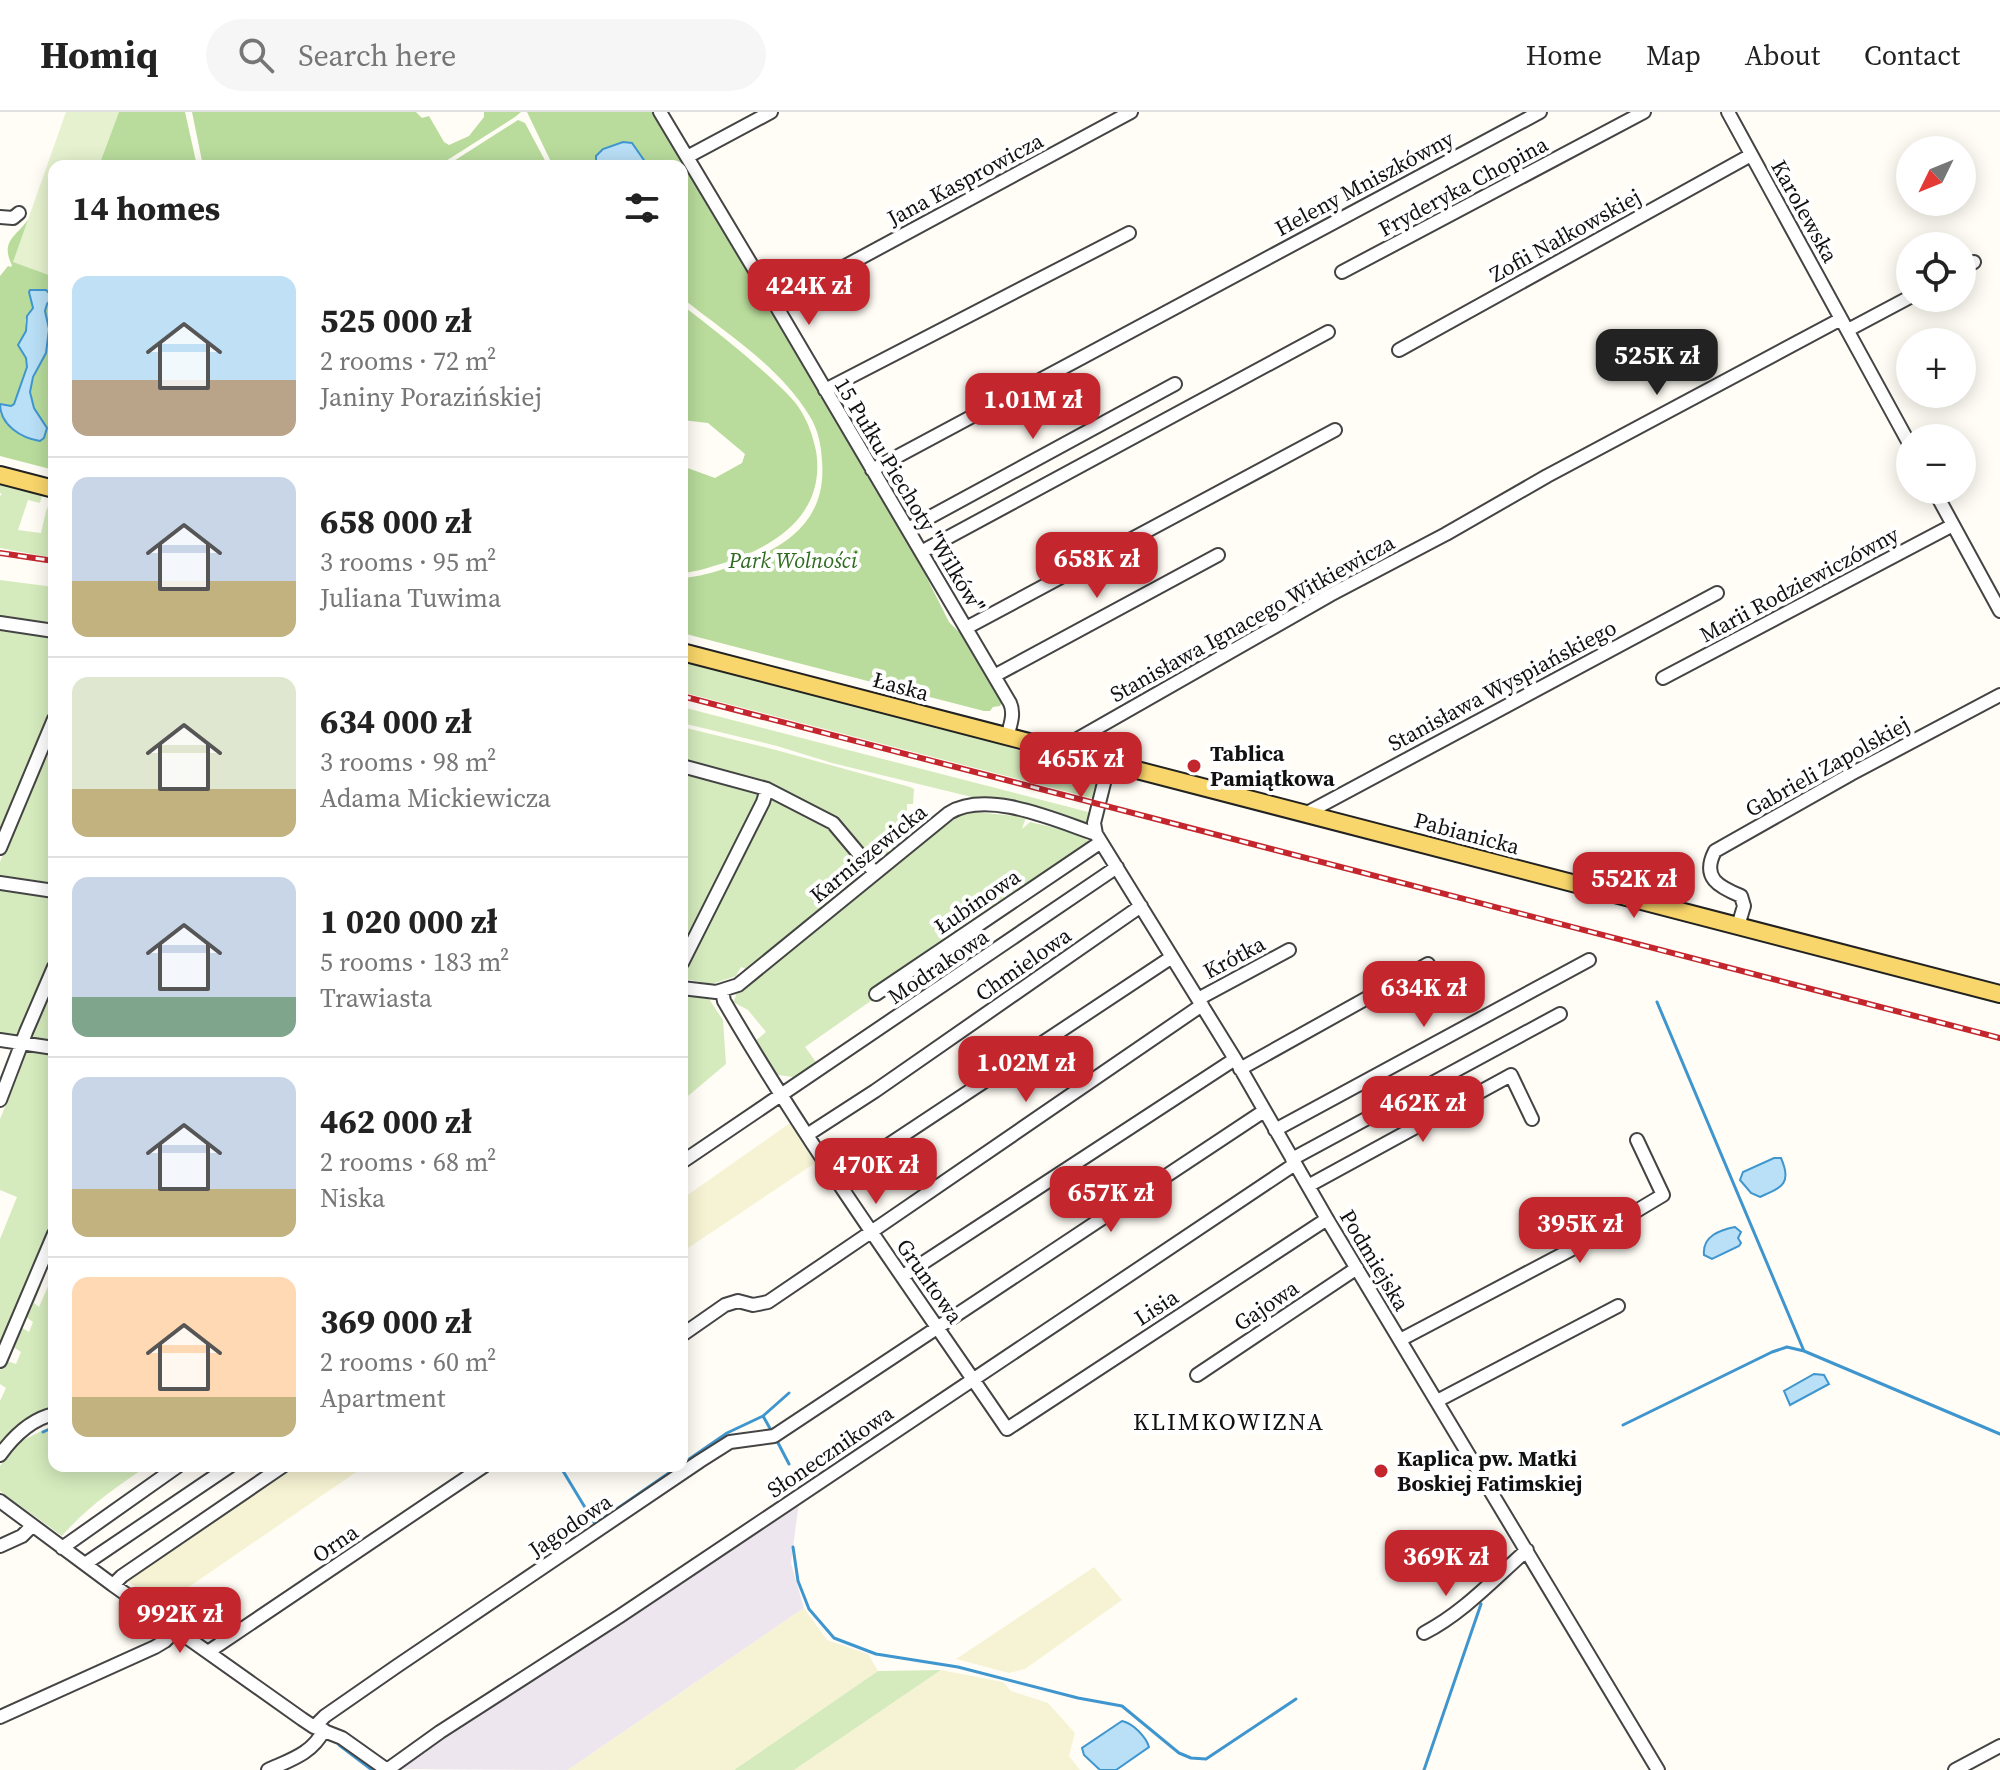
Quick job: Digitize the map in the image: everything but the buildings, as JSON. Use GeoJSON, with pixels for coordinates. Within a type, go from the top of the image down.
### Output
{"type":"FeatureCollection","features":[{"type":"Feature","properties":{"kind":"main road"},"geometry":{"type":"LineString","coordinates":[[0,475],[48,487]]}},
{"type":"Feature","properties":{"kind":"main road","name":"Łaska"},"geometry":{"type":"LineString","coordinates":[[688,654],[1109,763]]}},
{"type":"Feature","properties":{"kind":"main road","name":"Pabianicka"},"geometry":{"type":"LineString","coordinates":[[1109,763],[2000,994]]}},
{"type":"Feature","properties":{"kind":"street"},"geometry":{"type":"LineString","coordinates":[[687,157],[771,112]]}},
{"type":"Feature","properties":{"kind":"street","name":"Jana Kasprowicza"},"geometry":{"type":"LineString","coordinates":[[775,304],[1131,112]]}},
{"type":"Feature","properties":{"kind":"street","name":"Heleny Mniszkówny"},"geometry":{"type":"LineString","coordinates":[[872,470],[1540,112]]}},
{"type":"Feature","properties":{"kind":"street","name":"Fryderyka Chopina"},"geometry":{"type":"LineString","coordinates":[[1342,272],[1644,112]]}},
{"type":"Feature","properties":{"kind":"street","name":"Karolewska"},"geometry":{"type":"LineString","coordinates":[[1728,112],[1899,424]]}},
{"type":"Feature","properties":{"kind":"street","name":"15 Pułku Piechoty \"Wilków\""},"geometry":{"type":"LineString","coordinates":[[664,113],[1013,709],[1007,737]]}},
{"type":"Feature","properties":{"kind":"street","name":"Zofii Nałkowskiej"},"geometry":{"type":"LineString","coordinates":[[1399,350],[1751,155]]}},
{"type":"Feature","properties":{"kind":"street"},"geometry":{"type":"LineString","coordinates":[[0,217],[13,218],[19,213]]}},
{"type":"Feature","properties":{"kind":"street"},"geometry":{"type":"LineString","coordinates":[[825,390],[1129,233]]}},
{"type":"Feature","properties":{"kind":"street"},"geometry":{"type":"LineString","coordinates":[[1844,324],[1896,303]]}},
{"type":"Feature","properties":{"kind":"street","name":"Stanisława Ignacego Witkiewicza"},"geometry":{"type":"LineString","coordinates":[[1066,752],[1076,740],[1330,595],[1547,476],[1844,324]]}},
{"type":"Feature","properties":{"kind":"street"},"geometry":{"type":"LineString","coordinates":[[921,552],[1328,332]]}},
{"type":"Feature","properties":{"kind":"street"},"geometry":{"type":"LineString","coordinates":[[908,529],[1175,384]]}},
{"type":"Feature","properties":{"kind":"street"},"geometry":{"type":"LineString","coordinates":[[966,628],[1335,430]]}},
{"type":"Feature","properties":{"kind":"street"},"geometry":{"type":"LineString","coordinates":[[1942,504],[2000,611]]}},
{"type":"Feature","properties":{"kind":"street","name":"Marii Rodziewiczówny"},"geometry":{"type":"LineString","coordinates":[[1663,678],[1953,525]]}},
{"type":"Feature","properties":{"kind":"street"},"geometry":{"type":"LineString","coordinates":[[994,676],[1218,555]]}},
{"type":"Feature","properties":{"kind":"street","name":"Stanisława Wyspiańskiego"},"geometry":{"type":"LineString","coordinates":[[1305,814],[1717,593]]}},
{"type":"Feature","properties":{"kind":"street"},"geometry":{"type":"LineString","coordinates":[[0,623],[48,630]]}},
{"type":"Feature","properties":{"kind":"street","name":"Gabrieli Zapolskiej"},"geometry":{"type":"LineString","coordinates":[[1738,926],[1744,906],[1741,896],[1715,883],[1711,866],[1715,851],[2000,695]]}},
{"type":"Feature","properties":{"kind":"street"},"geometry":{"type":"LineString","coordinates":[[0,848],[48,733]]}},
{"type":"Feature","properties":{"kind":"street"},"geometry":{"type":"LineString","coordinates":[[1099,838],[1094,823],[1109,763]]}},
{"type":"Feature","properties":{"kind":"street"},"geometry":{"type":"LineString","coordinates":[[688,768],[767,789],[833,823],[875,873]]}},
{"type":"Feature","properties":{"kind":"street"},"geometry":{"type":"LineString","coordinates":[[688,951],[767,789]]}},
{"type":"Feature","properties":{"kind":"street","name":"Karniszewicka"},"geometry":{"type":"LineString","coordinates":[[722,991],[738,985],[949,813],[962,806],[987,805],[1026,810],[1099,838]]}},
{"type":"Feature","properties":{"kind":"street","name":"Podmiejska"},"geometry":{"type":"LineString","coordinates":[[1099,838],[1238,1064],[1327,1219],[1658,1770]]}},
{"type":"Feature","properties":{"kind":"street","name":"Łubinowa"},"geometry":{"type":"LineString","coordinates":[[876,994],[1099,838]]}},
{"type":"Feature","properties":{"kind":"street","name":"Modrakowa"},"geometry":{"type":"LineString","coordinates":[[688,1158],[1117,867]]}},
{"type":"Feature","properties":{"kind":"street"},"geometry":{"type":"LineString","coordinates":[[0,883],[48,890]]}},
{"type":"Feature","properties":{"kind":"street","name":"Chmielowa"},"geometry":{"type":"LineString","coordinates":[[807,1135],[1141,906]]}},
{"type":"Feature","properties":{"kind":"street","name":"Krótka"},"geometry":{"type":"LineString","coordinates":[[871,1232],[1200,1002],[1289,950]]}},
{"type":"Feature","properties":{"kind":"street"},"geometry":{"type":"LineString","coordinates":[[837,1179],[1172,957]]}},
{"type":"Feature","properties":{"kind":"street"},"geometry":{"type":"LineString","coordinates":[[1275,1130],[1589,960]]}},
{"type":"Feature","properties":{"kind":"street"},"geometry":{"type":"LineString","coordinates":[[903,1276],[1238,1064],[1428,964]]}},
{"type":"Feature","properties":{"kind":"street"},"geometry":{"type":"LineString","coordinates":[[0,1100],[48,981]]}},
{"type":"Feature","properties":{"kind":"street"},"geometry":{"type":"LineString","coordinates":[[688,989],[722,991]]}},
{"type":"Feature","properties":{"kind":"street","name":"Gruntowa"},"geometry":{"type":"LineString","coordinates":[[722,991],[724,1001],[781,1096],[1007,1429]]}},
{"type":"Feature","properties":{"kind":"street","name":"Słonecznikowa"},"geometry":{"type":"LineString","coordinates":[[387,1770],[1294,1161],[1560,1014]]}},
{"type":"Feature","properties":{"kind":"street"},"geometry":{"type":"LineString","coordinates":[[0,1040],[48,1047]]}},
{"type":"Feature","properties":{"kind":"street"},"geometry":{"type":"LineString","coordinates":[[1308,1186],[1511,1075],[1532,1119]]}},
{"type":"Feature","properties":{"kind":"street","name":"Jagodowa"},"geometry":{"type":"LineString","coordinates":[[688,1469],[730,1442],[774,1436],[1264,1111]]}},
{"type":"Feature","properties":{"kind":"street"},"geometry":{"type":"LineString","coordinates":[[1400,1340],[1576,1247],[1663,1195],[1637,1140]]}},
{"type":"Feature","properties":{"kind":"street","name":"Lisia"},"geometry":{"type":"LineString","coordinates":[[1007,1429],[1327,1219]]}},
{"type":"Feature","properties":{"kind":"street"},"geometry":{"type":"LineString","coordinates":[[688,1331],[725,1305],[738,1301],[753,1305],[768,1302],[871,1232]]}},
{"type":"Feature","properties":{"kind":"street"},"geometry":{"type":"LineString","coordinates":[[0,1361],[48,1248]]}},
{"type":"Feature","properties":{"kind":"street","name":"Gajowa"},"geometry":{"type":"LineString","coordinates":[[1197,1375],[1357,1268]]}},
{"type":"Feature","properties":{"kind":"street"},"geometry":{"type":"LineString","coordinates":[[1437,1401],[1618,1306]]}},
{"type":"Feature","properties":{"kind":"street"},"geometry":{"type":"LineString","coordinates":[[0,1455],[13,1439],[48,1416]]}},
{"type":"Feature","properties":{"kind":"street"},"geometry":{"type":"LineString","coordinates":[[62,1548],[170,1472]]}},
{"type":"Feature","properties":{"kind":"street"},"geometry":{"type":"LineString","coordinates":[[85,1564],[221,1472]]}},
{"type":"Feature","properties":{"kind":"street"},"geometry":{"type":"LineString","coordinates":[[113,1585],[274,1472]]}},
{"type":"Feature","properties":{"kind":"street","name":"Orna"},"geometry":{"type":"LineString","coordinates":[[208,1652],[475,1472]]}},
{"type":"Feature","properties":{"kind":"street","name":"Jagodowa"},"geometry":{"type":"LineString","coordinates":[[268,1770],[308,1751],[317,1741],[325,1716],[684,1472]]}},
{"type":"Feature","properties":{"kind":"street"},"geometry":{"type":"LineString","coordinates":[[0,1501],[176,1630],[319,1729],[342,1738],[387,1770]]}},
{"type":"Feature","properties":{"kind":"street"},"geometry":{"type":"LineString","coordinates":[[0,1546],[22,1536],[32,1526]]}},
{"type":"Feature","properties":{"kind":"street"},"geometry":{"type":"LineString","coordinates":[[1424,1633],[1458,1611],[1527,1550]]}},
{"type":"Feature","properties":{"kind":"street"},"geometry":{"type":"LineString","coordinates":[[0,1717],[155,1647],[176,1630]]}},
{"type":"Feature","properties":{"kind":"street"},"geometry":{"type":"LineString","coordinates":[[1955,1770],[2000,1746]]}},
{"type":"Feature","properties":{"kind":"shaded area"},"geometry":{"type":"Polygon","coordinates":[[[790,1123],[815,1163],[688,1248],[688,1195],[790,1123]]]}},
{"type":"Feature","properties":{"kind":"shaded area"},"geometry":{"type":"Polygon","coordinates":[[[283,1472],[356,1472],[161,1606],[126,1580],[283,1472]]]}},
{"type":"Feature","properties":{"kind":"shaded area"},"geometry":{"type":"Polygon","coordinates":[[[799,1502],[791,1563],[804,1608],[568,1770],[393,1769],[799,1502]]]}},
{"type":"Feature","properties":{"kind":"shaded area"},"geometry":{"type":"Polygon","coordinates":[[[1094,1567],[1122,1600],[1025,1669],[1009,1673],[956,1659],[1094,1567]]]}},
{"type":"Feature","properties":{"kind":"shaded area"},"geometry":{"type":"Polygon","coordinates":[[[804,1608],[827,1640],[868,1654],[878,1671],[734,1770],[568,1770],[804,1608]]]}},
{"type":"Feature","properties":{"kind":"shaded area"},"geometry":{"type":"Polygon","coordinates":[[[941,1670],[1003,1682],[1011,1691],[1048,1703],[1075,1733],[1069,1756],[1080,1770],[794,1770],[941,1670]]]}},
{"type":"Feature","properties":{"kind":"green space"},"geometry":{"type":"Polygon","coordinates":[[[66,112],[119,112],[101,160],[49,160],[66,112]]]}},
{"type":"Feature","properties":{"kind":"green space"},"geometry":{"type":"Polygon","coordinates":[[[107,112],[185,112],[196,160],[56,160],[107,112]]]}},
{"type":"Feature","properties":{"kind":"green space"},"geometry":{"type":"Polygon","coordinates":[[[192,112],[416,112],[422,118],[429,116],[444,142],[449,145],[469,136],[484,117],[484,112],[521,112],[447,160],[202,160],[192,112]]]}},
{"type":"Feature","properties":{"kind":"green space"},"geometry":{"type":"Polygon","coordinates":[[[527,112],[655,112],[684,160],[644,160],[632,143],[602,160],[550,160],[527,112]]]}},
{"type":"Feature","properties":{"kind":"green space"},"geometry":{"type":"Polygon","coordinates":[[[518,120],[525,123],[545,160],[455,160],[518,120]]]}},
{"type":"Feature","properties":{"kind":"green space"},"geometry":{"type":"Polygon","coordinates":[[[48,163],[48,275],[13,262],[48,163]]]}},
{"type":"Feature","properties":{"kind":"green space","name":"Park Wolności"},"geometry":{"type":"Polygon","coordinates":[[[688,168],[921,560],[919,562],[949,622],[970,644],[1003,700],[1000,706],[984,711],[688,635],[688,577],[749,560],[783,543],[809,518],[822,483],[821,449],[815,426],[797,397],[751,351],[688,303],[688,168]]]}},
{"type":"Feature","properties":{"kind":"green space"},"geometry":{"type":"Polygon","coordinates":[[[48,170],[48,292],[30,290],[32,308],[25,320],[26,331],[18,345],[26,358],[27,367],[13,406],[0,404],[0,276],[12,265],[8,251],[11,240],[30,215],[48,170]]]}},
{"type":"Feature","properties":{"kind":"green space"},"geometry":{"type":"Polygon","coordinates":[[[688,310],[750,360],[795,402],[812,436],[817,473],[805,510],[779,537],[743,556],[688,572],[688,468],[715,478],[742,463],[745,454],[708,423],[688,421],[688,310]]]}},
{"type":"Feature","properties":{"kind":"green space"},"geometry":{"type":"Polygon","coordinates":[[[48,335],[48,468],[0,456],[0,413],[7,425],[47,428],[37,412],[31,389],[48,335]]]}},
{"type":"Feature","properties":{"kind":"green space"},"geometry":{"type":"Polygon","coordinates":[[[0,484],[42,495],[40,503],[28,500],[18,530],[41,533],[48,507],[48,557],[0,548],[0,484]]]}},
{"type":"Feature","properties":{"kind":"green space"},"geometry":{"type":"Polygon","coordinates":[[[0,580],[48,586],[48,624],[0,617],[0,580]]]}},
{"type":"Feature","properties":{"kind":"green space"},"geometry":{"type":"Polygon","coordinates":[[[0,629],[48,635],[48,719],[0,834],[0,629]]]}},
{"type":"Feature","properties":{"kind":"green space"},"geometry":{"type":"Polygon","coordinates":[[[688,660],[974,734],[974,737],[1081,770],[1096,778],[1095,799],[688,694],[688,660]]]}},
{"type":"Feature","properties":{"kind":"green space"},"geometry":{"type":"Polygon","coordinates":[[[688,709],[1092,813],[1088,822],[1079,823],[832,763],[688,724],[688,709]]]}},
{"type":"Feature","properties":{"kind":"green space"},"geometry":{"type":"Polygon","coordinates":[[[688,728],[914,789],[913,804],[907,804],[910,836],[874,865],[837,820],[688,762],[688,728]]]}},
{"type":"Feature","properties":{"kind":"green space"},"geometry":{"type":"Polygon","coordinates":[[[48,749],[48,882],[0,875],[0,862],[48,749]]]}},
{"type":"Feature","properties":{"kind":"green space"},"geometry":{"type":"Polygon","coordinates":[[[688,774],[758,792],[756,804],[688,939],[688,774]]]}},
{"type":"Feature","properties":{"kind":"green space"},"geometry":{"type":"Polygon","coordinates":[[[772,798],[832,830],[867,870],[746,969],[741,967],[736,976],[712,984],[688,980],[688,964],[772,798]]]}},
{"type":"Feature","properties":{"kind":"green space"},"geometry":{"type":"Polygon","coordinates":[[[965,811],[1026,817],[1022,829],[1030,822],[1077,833],[1090,842],[870,992],[875,998],[805,1047],[819,1066],[793,1077],[778,1075],[754,1042],[766,1032],[748,1010],[733,1002],[735,995],[965,811]]]}},
{"type":"Feature","properties":{"kind":"green space"},"geometry":{"type":"Polygon","coordinates":[[[0,890],[48,898],[48,965],[22,1032],[11,1038],[0,1036],[0,890]]]}},
{"type":"Feature","properties":{"kind":"green space"},"geometry":{"type":"Polygon","coordinates":[[[48,995],[48,1043],[32,1040],[30,1036],[48,995]]]}},
{"type":"Feature","properties":{"kind":"green space"},"geometry":{"type":"Polygon","coordinates":[[[688,996],[709,999],[723,1020],[726,1064],[688,1096],[688,996]]]}},
{"type":"Feature","properties":{"kind":"green space"},"geometry":{"type":"Polygon","coordinates":[[[31,1049],[48,1051],[48,1231],[0,1347],[0,1239],[17,1197],[0,1190],[0,1119],[25,1053],[31,1049]]]}},
{"type":"Feature","properties":{"kind":"green space"},"geometry":{"type":"Polygon","coordinates":[[[36,1284],[41,1286],[34,1303],[39,1307],[48,1287],[48,1415],[0,1453],[0,1401],[6,1388],[0,1384],[0,1371],[4,1360],[16,1364],[21,1352],[12,1346],[19,1326],[29,1332],[33,1322],[23,1315],[36,1284]]]}},
{"type":"Feature","properties":{"kind":"green space"},"geometry":{"type":"Polygon","coordinates":[[[48,1428],[48,1472],[138,1472],[91,1507],[62,1536],[0,1491],[0,1466],[17,1443],[48,1428]]]}},
{"type":"Feature","properties":{"kind":"green space"},"geometry":{"type":"Polygon","coordinates":[[[941,1670],[794,1770],[734,1770],[878,1671],[941,1670]]]}},
{"type":"Feature","properties":{"kind":"water"},"geometry":{"type":"Polygon","coordinates":[[[623,142],[632,143],[644,160],[596,160],[603,149],[623,142]]]}},
{"type":"Feature","properties":{"kind":"water"},"geometry":{"type":"Polygon","coordinates":[[[29,292],[48,292],[46,353],[33,377],[30,392],[34,408],[47,428],[40,441],[13,429],[4,418],[0,404],[14,404],[27,367],[26,358],[18,345],[26,331],[27,316],[33,308],[29,292]]]}},
{"type":"Feature","properties":{"kind":"water"},"geometry":{"type":"Polygon","coordinates":[[[1774,1158],[1781,1158],[1784,1166],[1786,1173],[1783,1183],[1760,1197],[1751,1193],[1740,1180],[1743,1172],[1774,1158]]]}},
{"type":"Feature","properties":{"kind":"water"},"geometry":{"type":"Polygon","coordinates":[[[1735,1227],[1741,1232],[1739,1246],[1712,1259],[1704,1255],[1709,1239],[1718,1232],[1735,1227]]]}},
{"type":"Feature","properties":{"kind":"water"},"geometry":{"type":"Polygon","coordinates":[[[1814,1374],[1824,1375],[1829,1384],[1790,1405],[1784,1391],[1814,1374]]]}},
{"type":"Feature","properties":{"kind":"water"},"geometry":{"type":"Polygon","coordinates":[[[1122,1721],[1138,1731],[1149,1747],[1116,1770],[1100,1770],[1084,1755],[1082,1748],[1122,1721]]]}},
{"type":"Feature","properties":{"kind":"waterway"},"geometry":{"type":"LineString","coordinates":[[1657,1002],[1804,1351],[2000,1434]]}},
{"type":"Feature","properties":{"kind":"waterway"},"geometry":{"type":"LineString","coordinates":[[1623,1425],[1772,1352],[1787,1347],[1804,1351]]}},
{"type":"Feature","properties":{"kind":"waterway"},"geometry":{"type":"LineString","coordinates":[[772,1432],[763,1416],[789,1393]]}},
{"type":"Feature","properties":{"kind":"waterway"},"geometry":{"type":"LineString","coordinates":[[688,1460],[727,1433],[763,1416]]}},
{"type":"Feature","properties":{"kind":"waterway"},"geometry":{"type":"LineString","coordinates":[[43,1432],[48,1430]]}},
{"type":"Feature","properties":{"kind":"waterway"},"geometry":{"type":"LineString","coordinates":[[776,1439],[789,1464]]}},
{"type":"Feature","properties":{"kind":"waterway"},"geometry":{"type":"LineString","coordinates":[[564,1472],[595,1524],[670,1472]]}},
{"type":"Feature","properties":{"kind":"waterway"},"geometry":{"type":"LineString","coordinates":[[793,1547],[798,1581],[809,1609],[834,1638],[876,1654],[958,1667],[1122,1706],[1179,1753],[1191,1758],[1206,1759],[1296,1699]]}},
{"type":"Feature","properties":{"kind":"waterway"},"geometry":{"type":"LineString","coordinates":[[1424,1770],[1481,1604]]}},
{"type":"Feature","properties":{"kind":"waterway"},"geometry":{"type":"LineString","coordinates":[[339,1745],[372,1770]]}},
{"type":"Feature","properties":{"kind":"railway"},"geometry":{"type":"LineString","coordinates":[[0,553],[48,560]]}},
{"type":"Feature","properties":{"kind":"railway"},"geometry":{"type":"LineString","coordinates":[[688,698],[2000,1038]]}},
{"type":"Feature","properties":{"kind":"place","name":"Tablica Pamiątkowa"},"geometry":{"type":"Point","coordinates":[1194,766]}},
{"type":"Feature","properties":{"kind":"place","name":"Kaplica pw. Matki Boskiej Fatimskiej"},"geometry":{"type":"Point","coordinates":[1381,1471]}},
{"type":"Feature","properties":{"kind":"district","name":"KLIMKOWIZNA"},"geometry":{"type":"Point","coordinates":[1229,1422]}}]}
